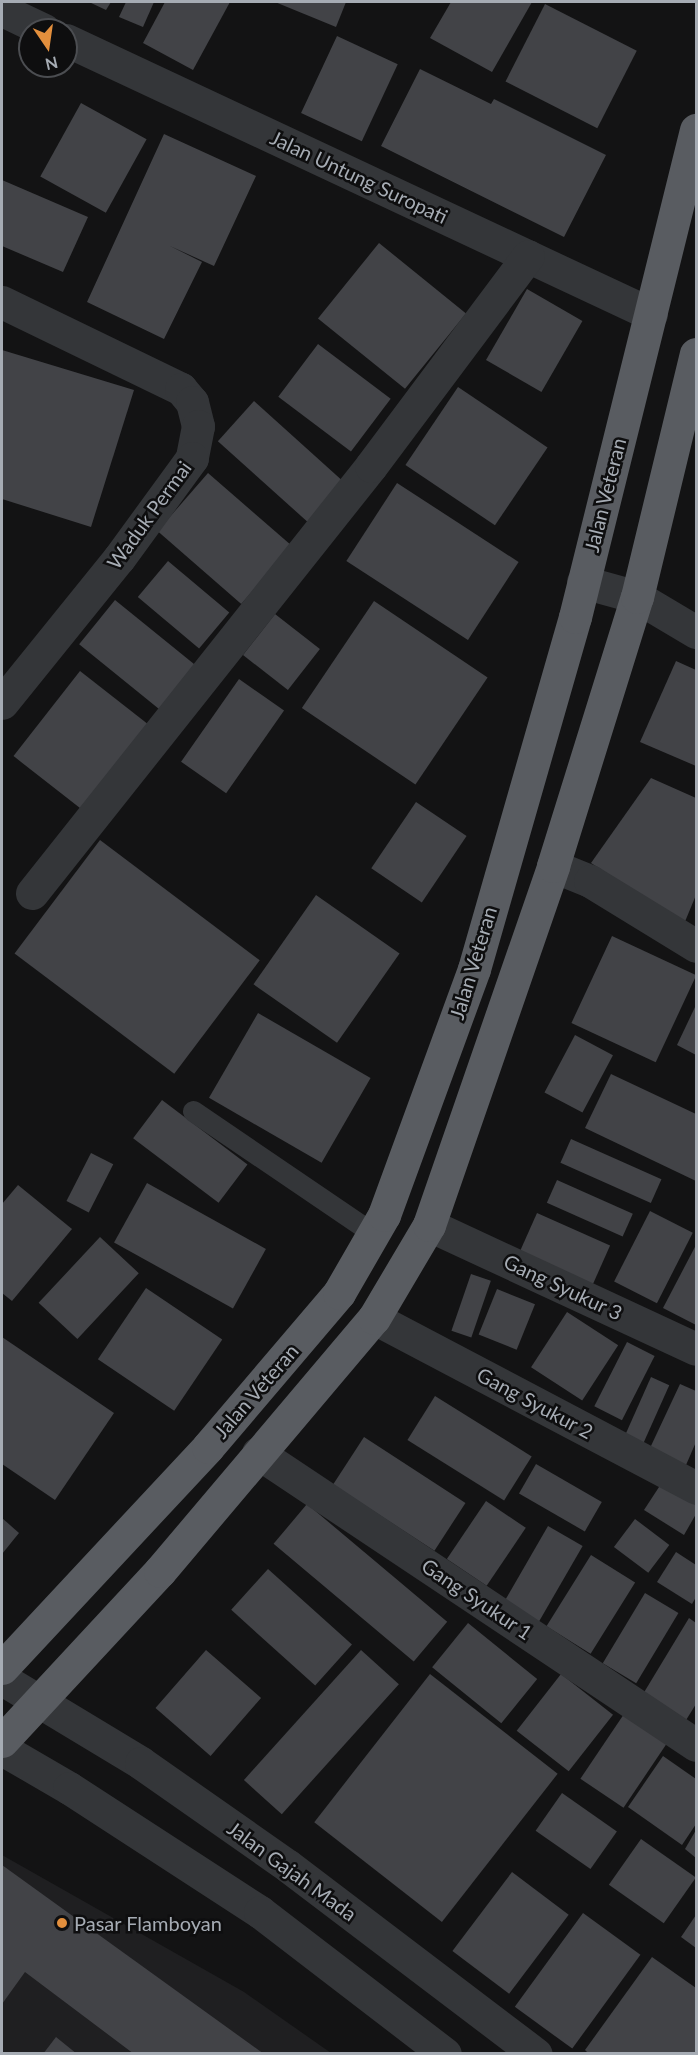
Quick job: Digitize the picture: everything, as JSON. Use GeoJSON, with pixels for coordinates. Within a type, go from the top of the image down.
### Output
{"type":"FeatureCollection","features":[{"type":"Feature","properties":{"kind":"highway","name":"Jalan Veteran"},"geometry":{"type":"LineString","coordinates":[[2,1668],[216,1438],[339,1293],[384,1215],[474,969],[583,582],[696,130]]}},
{"type":"Feature","properties":{"kind":"highway"},"geometry":{"type":"LineString","coordinates":[[2,1741],[160,1570],[374,1318],[429,1225],[553,866],[637,597],[696,354]]}},
{"type":"Feature","properties":{"kind":"street"},"geometry":{"type":"LineString","coordinates":[[2,10],[19,18]]}},
{"type":"Feature","properties":{"kind":"street","name":"Jalan Untung Suropati"},"geometry":{"type":"LineString","coordinates":[[78,46],[651,314]]}},
{"type":"Feature","properties":{"kind":"street"},"geometry":{"type":"LineString","coordinates":[[32,892],[371,466],[528,256]]}},
{"type":"Feature","properties":{"kind":"street","name":"Waduk Permai"},"geometry":{"type":"LineString","coordinates":[[2,302],[181,389],[192,402],[198,426],[192,458],[119,558],[2,703]]}},
{"type":"Feature","properties":{"kind":"street"},"geometry":{"type":"LineString","coordinates":[[583,582],[637,597],[696,632]]}},
{"type":"Feature","properties":{"kind":"street"},"geometry":{"type":"LineString","coordinates":[[553,866],[590,881],[696,946]]}},
{"type":"Feature","properties":{"kind":"street","name":"Gang Syukur 3"},"geometry":{"type":"LineString","coordinates":[[429,1225],[696,1349]]}},
{"type":"Feature","properties":{"kind":"street","name":"Gang Syukur 2"},"geometry":{"type":"LineString","coordinates":[[374,1318],[696,1488]]}},
{"type":"Feature","properties":{"kind":"street","name":"Gang Syukur 1"},"geometry":{"type":"LineString","coordinates":[[258,1453],[696,1745]]}},
{"type":"Feature","properties":{"kind":"street","name":"Jalan Gajah Mada"},"geometry":{"type":"LineString","coordinates":[[2,1679],[109,1741],[288,1866],[536,2054]]}},
{"type":"Feature","properties":{"kind":"street"},"geometry":{"type":"LineString","coordinates":[[2,1749],[69,1788],[260,1912],[445,2054]]}},
{"type":"Feature","properties":{"kind":"lane"},"geometry":{"type":"LineString","coordinates":[[193,1111],[374,1234]]}},
{"type":"Feature","properties":{"kind":"shaded area","name":"Pasar Flamboyan"},"geometry":{"type":"Polygon","coordinates":[[[2,1855],[244,1992],[331,2053],[2,2053],[2,1855]]]}},
{"type":"Feature","properties":{"kind":"building"},"geometry":{"type":"Polygon","coordinates":[[[89,2],[111,2],[106,10],[89,2]]]}},
{"type":"Feature","properties":{"kind":"building"},"geometry":{"type":"Polygon","coordinates":[[[126,2],[154,2],[143,27],[119,17],[126,2]]]}},
{"type":"Feature","properties":{"kind":"building"},"geometry":{"type":"Polygon","coordinates":[[[165,2],[230,2],[193,70],[143,43],[165,2]]]}},
{"type":"Feature","properties":{"kind":"building"},"geometry":{"type":"Polygon","coordinates":[[[275,2],[346,2],[336,27],[275,2]]]}},
{"type":"Feature","properties":{"kind":"building"},"geometry":{"type":"Polygon","coordinates":[[[451,2],[532,2],[492,72],[430,38],[451,2]]]}},
{"type":"Feature","properties":{"kind":"building"},"geometry":{"type":"Polygon","coordinates":[[[545,4],[637,51],[597,128],[506,82],[545,4]]]}},
{"type":"Feature","properties":{"kind":"building"},"geometry":{"type":"Polygon","coordinates":[[[337,36],[398,64],[362,141],[301,113],[337,36]]]}},
{"type":"Feature","properties":{"kind":"building"},"geometry":{"type":"Polygon","coordinates":[[[420,69],[491,104],[494,99],[606,155],[564,237],[381,146],[420,69]]]}},
{"type":"Feature","properties":{"kind":"building"},"geometry":{"type":"Polygon","coordinates":[[[81,103],[147,139],[106,213],[40,176],[81,103]]]}},
{"type":"Feature","properties":{"kind":"building"},"geometry":{"type":"Polygon","coordinates":[[[164,134],[256,176],[214,266],[170,246],[202,262],[164,339],[87,302],[164,134]]]}},
{"type":"Feature","properties":{"kind":"building"},"geometry":{"type":"Polygon","coordinates":[[[2,180],[88,217],[63,272],[2,246],[2,180]]]}},
{"type":"Feature","properties":{"kind":"building"},"geometry":{"type":"Polygon","coordinates":[[[379,243],[466,313],[405,389],[318,318],[379,243]]]}},
{"type":"Feature","properties":{"kind":"building"},"geometry":{"type":"Polygon","coordinates":[[[527,289],[582,321],[541,392],[486,360],[527,289]]]}},
{"type":"Feature","properties":{"kind":"building"},"geometry":{"type":"Polygon","coordinates":[[[318,344],[391,399],[351,451],[278,397],[318,344]]]}},
{"type":"Feature","properties":{"kind":"building"},"geometry":{"type":"Polygon","coordinates":[[[2,350],[134,390],[91,527],[2,499],[2,350]]]}},
{"type":"Feature","properties":{"kind":"building"},"geometry":{"type":"Polygon","coordinates":[[[458,387],[548,447],[495,525],[405,465],[458,387]]]}},
{"type":"Feature","properties":{"kind":"building"},"geometry":{"type":"Polygon","coordinates":[[[254,401],[347,485],[311,525],[218,441],[254,401]]]}},
{"type":"Feature","properties":{"kind":"building"},"geometry":{"type":"Polygon","coordinates":[[[208,473],[292,546],[241,604],[157,531],[208,473]]]}},
{"type":"Feature","properties":{"kind":"building"},"geometry":{"type":"Polygon","coordinates":[[[397,483],[519,562],[468,640],[346,561],[397,483]]]}},
{"type":"Feature","properties":{"kind":"building"},"geometry":{"type":"Polygon","coordinates":[[[168,561],[229,612],[199,648],[138,597],[168,561]]]}},
{"type":"Feature","properties":{"kind":"building"},"geometry":{"type":"Polygon","coordinates":[[[115,600],[196,665],[160,710],[79,644],[115,600]]]}},
{"type":"Feature","properties":{"kind":"building"},"geometry":{"type":"Polygon","coordinates":[[[374,601],[488,678],[415,785],[302,708],[374,601]]]}},
{"type":"Feature","properties":{"kind":"building"},"geometry":{"type":"Polygon","coordinates":[[[275,614],[320,649],[288,690],[243,655],[275,614]]]}},
{"type":"Feature","properties":{"kind":"building"},"geometry":{"type":"Polygon","coordinates":[[[676,661],[696,670],[696,766],[640,742],[676,661]]]}},
{"type":"Feature","properties":{"kind":"building"},"geometry":{"type":"Polygon","coordinates":[[[80,671],[149,725],[83,810],[14,756],[80,671]]]}},
{"type":"Feature","properties":{"kind":"building"},"geometry":{"type":"Polygon","coordinates":[[[239,679],[284,711],[226,793],[181,762],[239,679]]]}},
{"type":"Feature","properties":{"kind":"building"},"geometry":{"type":"Polygon","coordinates":[[[651,778],[696,798],[696,895],[684,924],[591,863],[651,778]]]}},
{"type":"Feature","properties":{"kind":"building"},"geometry":{"type":"Polygon","coordinates":[[[416,802],[467,836],[422,902],[371,868],[416,802]]]}},
{"type":"Feature","properties":{"kind":"building"},"geometry":{"type":"Polygon","coordinates":[[[100,840],[260,960],[174,1074],[15,953],[100,840]]]}},
{"type":"Feature","properties":{"kind":"building"},"geometry":{"type":"Polygon","coordinates":[[[316,895],[400,954],[337,1043],[253,984],[316,895]]]}},
{"type":"Feature","properties":{"kind":"building"},"geometry":{"type":"Polygon","coordinates":[[[612,936],[696,975],[656,1062],[571,1023],[612,936]]]}},
{"type":"Feature","properties":{"kind":"building"},"geometry":{"type":"Polygon","coordinates":[[[696,1005],[696,1055],[677,1045],[696,1005]]]}},
{"type":"Feature","properties":{"kind":"building"},"geometry":{"type":"Polygon","coordinates":[[[258,1013],[371,1078],[322,1163],[209,1098],[258,1013]]]}},
{"type":"Feature","properties":{"kind":"building"},"geometry":{"type":"Polygon","coordinates":[[[575,1035],[613,1055],[582,1113],[544,1092],[575,1035]]]}},
{"type":"Feature","properties":{"kind":"building"},"geometry":{"type":"Polygon","coordinates":[[[611,1074],[696,1114],[696,1181],[585,1128],[611,1074]]]}},
{"type":"Feature","properties":{"kind":"building"},"geometry":{"type":"Polygon","coordinates":[[[162,1100],[247,1164],[219,1203],[133,1138],[162,1100]]]}},
{"type":"Feature","properties":{"kind":"building"},"geometry":{"type":"Polygon","coordinates":[[[571,1139],[661,1179],[651,1203],[560,1163],[571,1139]]]}},
{"type":"Feature","properties":{"kind":"building"},"geometry":{"type":"Polygon","coordinates":[[[91,1153],[113,1164],[89,1212],[66,1201],[91,1153]]]}},
{"type":"Feature","properties":{"kind":"building"},"geometry":{"type":"Polygon","coordinates":[[[557,1180],[633,1214],[623,1237],[547,1203],[557,1180]]]}},
{"type":"Feature","properties":{"kind":"building"},"geometry":{"type":"Polygon","coordinates":[[[147,1183],[266,1249],[233,1308],[114,1242],[147,1183]]]}},
{"type":"Feature","properties":{"kind":"building"},"geometry":{"type":"Polygon","coordinates":[[[18,1185],[72,1229],[12,1301],[2,1293],[2,1204],[18,1185]]]}},
{"type":"Feature","properties":{"kind":"building"},"geometry":{"type":"Polygon","coordinates":[[[650,1211],[693,1233],[657,1303],[614,1281],[650,1211]]]}},
{"type":"Feature","properties":{"kind":"building"},"geometry":{"type":"Polygon","coordinates":[[[537,1213],[610,1246],[592,1286],[519,1253],[537,1213]]]}},
{"type":"Feature","properties":{"kind":"building"},"geometry":{"type":"Polygon","coordinates":[[[100,1237],[139,1273],[77,1339],[39,1303],[100,1237]]]}},
{"type":"Feature","properties":{"kind":"building"},"geometry":{"type":"Polygon","coordinates":[[[696,1245],[696,1325],[663,1308],[696,1245]]]}},
{"type":"Feature","properties":{"kind":"building"},"geometry":{"type":"Polygon","coordinates":[[[471,1274],[491,1281],[471,1338],[451,1331],[471,1274]]]}},
{"type":"Feature","properties":{"kind":"building"},"geometry":{"type":"Polygon","coordinates":[[[146,1288],[222,1339],[174,1411],[98,1359],[146,1288]]]}},
{"type":"Feature","properties":{"kind":"building"},"geometry":{"type":"Polygon","coordinates":[[[497,1289],[535,1304],[517,1350],[479,1334],[497,1289]]]}},
{"type":"Feature","properties":{"kind":"building"},"geometry":{"type":"Polygon","coordinates":[[[567,1312],[618,1345],[582,1401],[531,1367],[567,1312]]]}},
{"type":"Feature","properties":{"kind":"building"},"geometry":{"type":"Polygon","coordinates":[[[2,1337],[114,1413],[55,1500],[2,1464],[2,1337]]]}},
{"type":"Feature","properties":{"kind":"building"},"geometry":{"type":"Polygon","coordinates":[[[627,1342],[655,1356],[622,1420],[594,1406],[627,1342]]]}},
{"type":"Feature","properties":{"kind":"building"},"geometry":{"type":"Polygon","coordinates":[[[651,1377],[669,1385],[643,1444],[625,1435],[651,1377]]]}},
{"type":"Feature","properties":{"kind":"building"},"geometry":{"type":"Polygon","coordinates":[[[680,1384],[696,1391],[696,1442],[686,1465],[650,1448],[680,1384]]]}},
{"type":"Feature","properties":{"kind":"building"},"geometry":{"type":"Polygon","coordinates":[[[435,1396],[532,1456],[504,1501],[407,1440],[435,1396]]]}},
{"type":"Feature","properties":{"kind":"building"},"geometry":{"type":"Polygon","coordinates":[[[364,1437],[465,1503],[434,1551],[333,1485],[364,1437]]]}},
{"type":"Feature","properties":{"kind":"building"},"geometry":{"type":"Polygon","coordinates":[[[536,1464],[602,1502],[585,1531],[519,1493],[536,1464]]]}},
{"type":"Feature","properties":{"kind":"building"},"geometry":{"type":"Polygon","coordinates":[[[661,1484],[696,1505],[696,1514],[684,1535],[644,1510],[661,1484]]]}},
{"type":"Feature","properties":{"kind":"building"},"geometry":{"type":"Polygon","coordinates":[[[486,1501],[526,1528],[487,1586],[447,1559],[486,1501]]]}},
{"type":"Feature","properties":{"kind":"building"},"geometry":{"type":"Polygon","coordinates":[[[307,1504],[447,1622],[414,1661],[274,1544],[307,1504]]]}},
{"type":"Feature","properties":{"kind":"building"},"geometry":{"type":"Polygon","coordinates":[[[2,1518],[19,1533],[2,1554],[2,1518]]]}},
{"type":"Feature","properties":{"kind":"building"},"geometry":{"type":"Polygon","coordinates":[[[635,1519],[669,1545],[648,1573],[614,1547],[635,1519]]]}},
{"type":"Feature","properties":{"kind":"building"},"geometry":{"type":"Polygon","coordinates":[[[548,1526],[583,1546],[538,1623],[504,1603],[548,1526]]]}},
{"type":"Feature","properties":{"kind":"building"},"geometry":{"type":"Polygon","coordinates":[[[676,1552],[696,1565],[696,1597],[692,1604],[657,1582],[676,1552]]]}},
{"type":"Feature","properties":{"kind":"building"},"geometry":{"type":"Polygon","coordinates":[[[591,1555],[635,1583],[591,1654],[546,1626],[591,1555]]]}},
{"type":"Feature","properties":{"kind":"building"},"geometry":{"type":"Polygon","coordinates":[[[268,1569],[352,1645],[315,1685],[231,1610],[268,1569]]]}},
{"type":"Feature","properties":{"kind":"building"},"geometry":{"type":"Polygon","coordinates":[[[645,1593],[678,1613],[636,1683],[603,1663],[645,1593]]]}},
{"type":"Feature","properties":{"kind":"building"},"geometry":{"type":"Polygon","coordinates":[[[689,1618],[696,1623],[696,1704],[683,1725],[640,1699],[689,1618]]]}},
{"type":"Feature","properties":{"kind":"building"},"geometry":{"type":"Polygon","coordinates":[[[468,1623],[537,1679],[501,1723],[432,1667],[468,1623]]]}},
{"type":"Feature","properties":{"kind":"building"},"geometry":{"type":"Polygon","coordinates":[[[206,1650],[261,1698],[211,1756],[155,1708],[206,1650]]]}},
{"type":"Feature","properties":{"kind":"building"},"geometry":{"type":"Polygon","coordinates":[[[361,1650],[399,1684],[282,1814],[244,1780],[361,1650]]]}},
{"type":"Feature","properties":{"kind":"building"},"geometry":{"type":"Polygon","coordinates":[[[430,1674],[558,1774],[442,1922],[314,1822],[430,1674]]]}},
{"type":"Feature","properties":{"kind":"building"},"geometry":{"type":"Polygon","coordinates":[[[561,1674],[613,1715],[569,1771],[517,1731],[561,1674]]]}},
{"type":"Feature","properties":{"kind":"building"},"geometry":{"type":"Polygon","coordinates":[[[624,1714],[667,1743],[623,1808],[580,1779],[624,1714]]]}},
{"type":"Feature","properties":{"kind":"building"},"geometry":{"type":"Polygon","coordinates":[[[663,1756],[696,1779],[696,1824],[682,1845],[628,1807],[663,1756]]]}},
{"type":"Feature","properties":{"kind":"building"},"geometry":{"type":"Polygon","coordinates":[[[562,1793],[617,1831],[590,1869],[536,1831],[562,1793]]]}},
{"type":"Feature","properties":{"kind":"building"},"geometry":{"type":"Polygon","coordinates":[[[696,1830],[696,1858],[685,1849],[696,1830]]]}},
{"type":"Feature","properties":{"kind":"building"},"geometry":{"type":"Polygon","coordinates":[[[641,1839],[696,1877],[664,1923],[609,1885],[641,1839]]]}},
{"type":"Feature","properties":{"kind":"building"},"geometry":{"type":"Polygon","coordinates":[[[2,1865],[264,2054],[134,2054],[25,1972],[2,2004],[2,1865]]]}},
{"type":"Feature","properties":{"kind":"building"},"geometry":{"type":"Polygon","coordinates":[[[512,1872],[569,1915],[509,1994],[452,1951],[512,1872]]]}},
{"type":"Feature","properties":{"kind":"building"},"geometry":{"type":"Polygon","coordinates":[[[583,1913],[640,1955],[572,2049],[515,2007],[583,1913]]]}},
{"type":"Feature","properties":{"kind":"building"},"geometry":{"type":"Polygon","coordinates":[[[696,1915],[696,1948],[681,1937],[696,1915]]]}},
{"type":"Feature","properties":{"kind":"building"},"geometry":{"type":"Polygon","coordinates":[[[652,1957],[696,1988],[696,2054],[589,2054],[585,2050],[652,1957]]]}},
{"type":"Feature","properties":{"kind":"building"},"geometry":{"type":"Polygon","coordinates":[[[56,2037],[77,2054],[43,2054],[56,2037]]]}},
{"type":"Feature","properties":{"kind":"place","name":"Pasar Flamboyan"},"geometry":{"type":"Point","coordinates":[62,1923]}}]}
